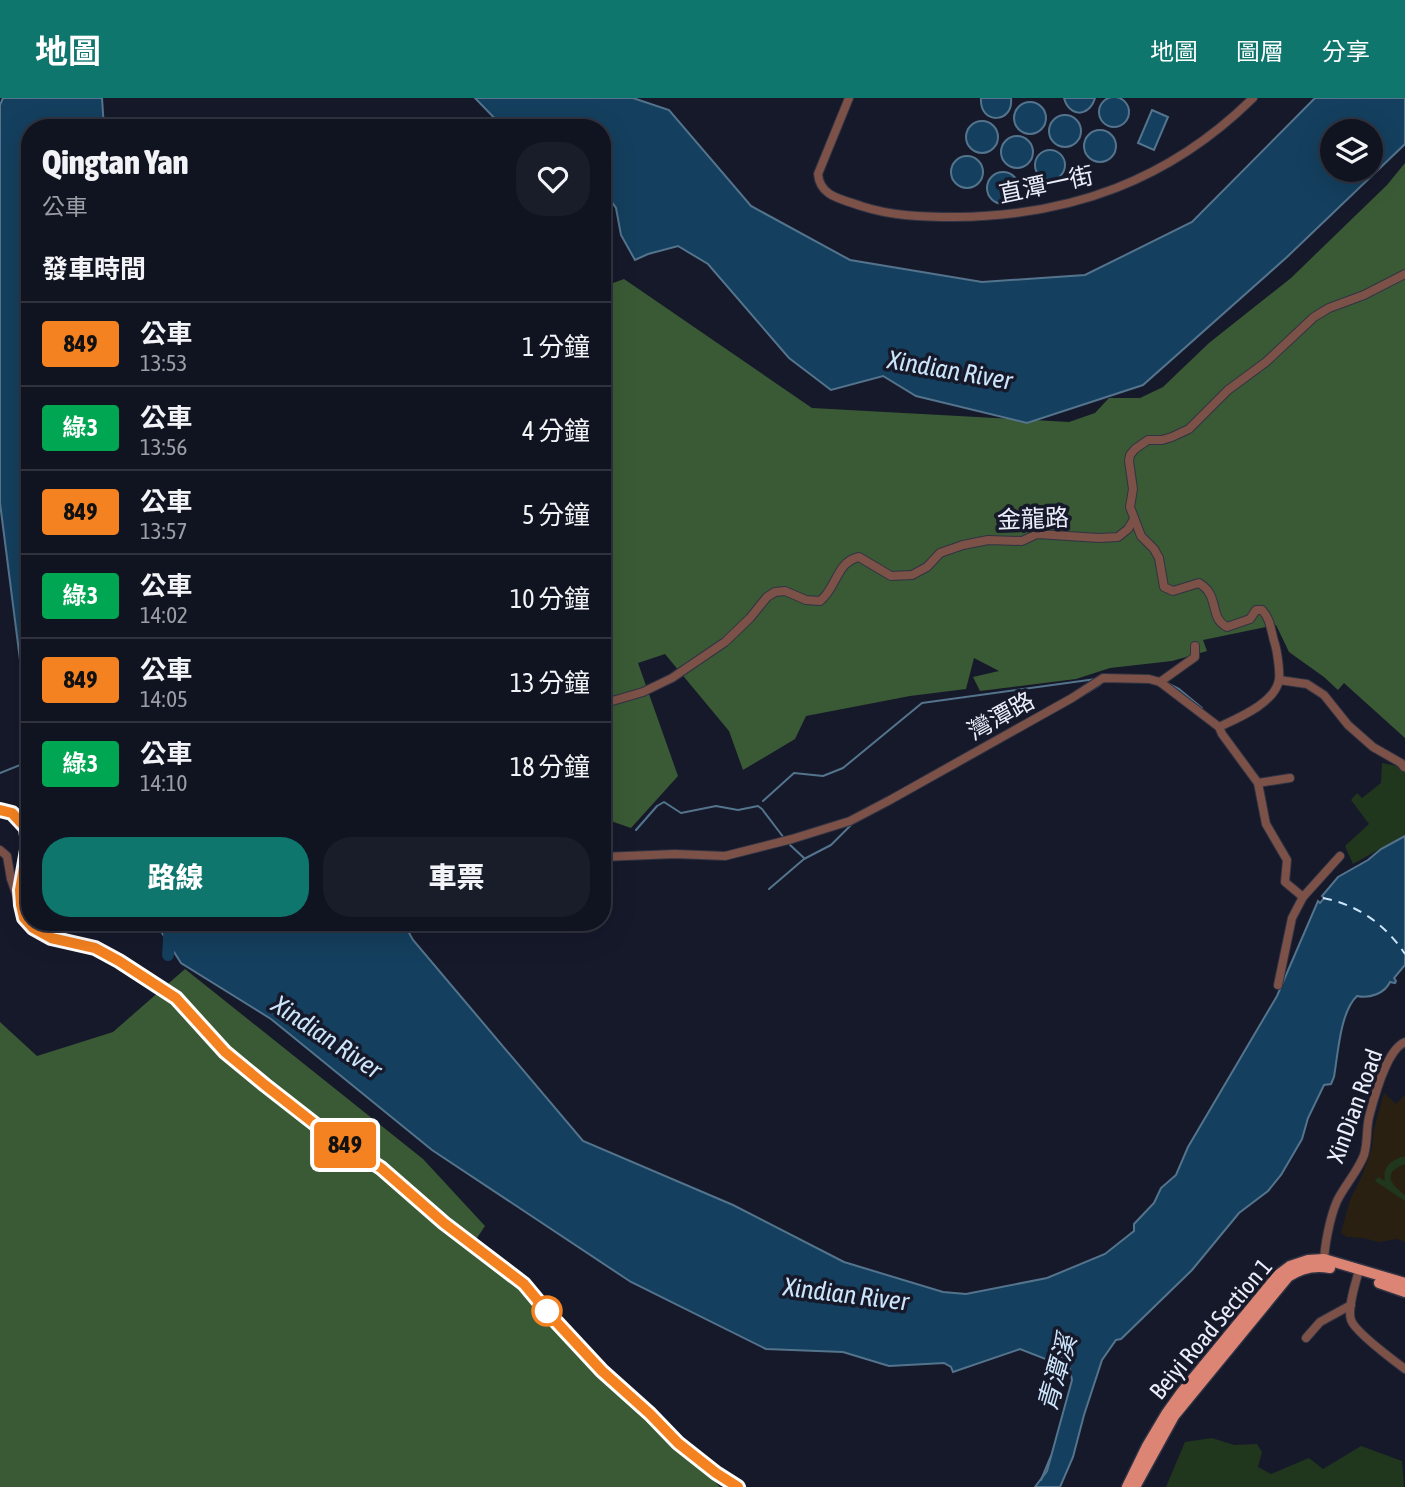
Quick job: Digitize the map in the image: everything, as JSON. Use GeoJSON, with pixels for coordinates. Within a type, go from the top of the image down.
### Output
{"type":"FeatureCollection","features":[{"type":"Feature","properties":{"kind":"main road"},"geometry":{"type":"LineString","coordinates":[[0,810],[12,813],[21,823]]}},
{"type":"Feature","properties":{"kind":"main road"},"geometry":{"type":"LineString","coordinates":[[21,884],[21,905]]}},
{"type":"Feature","properties":{"kind":"main road"},"geometry":{"type":"LineString","coordinates":[[38,931],[51,938],[95,948],[176,998],[225,1052],[265,1085],[329,1135],[381,1168],[444,1223],[524,1284],[602,1371],[678,1443],[738,1487]]}},
{"type":"Feature","properties":{"kind":"main road","name":"Beiyi Road Section 1"},"geometry":{"type":"LineString","coordinates":[[1127,1487],[1147,1447],[1181,1392],[1278,1275],[1290,1266],[1308,1260],[1405,1283]]}},
{"type":"Feature","properties":{"kind":"main road","name":"Beiyi Road Section 1"},"geometry":{"type":"LineString","coordinates":[[1135,1487],[1174,1416],[1288,1277],[1296,1271],[1324,1263]]}},
{"type":"Feature","properties":{"kind":"main road","name":"Beiyi Road Section 1"},"geometry":{"type":"LineString","coordinates":[[1358,1273],[1405,1292]]}},
{"type":"Feature","properties":{"kind":"street","name":"直潭一街"},"geometry":{"type":"LineString","coordinates":[[849,98],[818,174],[823,190],[838,198],[878,211],[919,217],[986,216],[1046,209],[1112,190],[1188,152],[1253,98]]}},
{"type":"Feature","properties":{"kind":"street"},"geometry":{"type":"LineString","coordinates":[[1219,727],[1259,706],[1271,695],[1279,680],[1276,645],[1267,615],[1262,610],[1256,610],[1250,619],[1227,627],[1221,625],[1209,592],[1199,583],[1173,592],[1164,587],[1159,558],[1141,536],[1130,507],[1133,489],[1130,455],[1148,440],[1162,440],[1189,429],[1227,390],[1260,367],[1314,317],[1405,274]]}},
{"type":"Feature","properties":{"kind":"street","name":"金龍路"},"geometry":{"type":"LineString","coordinates":[[611,701],[643,692],[672,678],[725,642],[767,597],[775,592],[820,601],[831,590],[841,567],[850,559],[859,557],[891,576],[912,575],[927,567],[940,553],[963,545],[988,540],[1022,541],[1037,534],[1118,537],[1128,529],[1134,519]]}},
{"type":"Feature","properties":{"kind":"street"},"geometry":{"type":"LineString","coordinates":[[1195,646],[1195,657],[1160,682],[1219,727],[1258,783],[1266,824],[1287,860],[1286,882],[1303,897]]}},
{"type":"Feature","properties":{"kind":"street","name":"灣潭路"},"geometry":{"type":"LineString","coordinates":[[611,857],[675,854],[725,856],[850,821],[1037,718],[1103,678],[1149,679],[1160,682]]}},
{"type":"Feature","properties":{"kind":"street"},"geometry":{"type":"LineString","coordinates":[[1279,680],[1307,684],[1324,695],[1348,725],[1373,747],[1404,767]]}},
{"type":"Feature","properties":{"kind":"street"},"geometry":{"type":"LineString","coordinates":[[1258,783],[1290,778]]}},
{"type":"Feature","properties":{"kind":"street"},"geometry":{"type":"LineString","coordinates":[[0,850],[7,856],[21,905]]}},
{"type":"Feature","properties":{"kind":"street"},"geometry":{"type":"LineString","coordinates":[[1278,985],[1292,918],[1303,897],[1340,856]]}},
{"type":"Feature","properties":{"kind":"street","name":"XinDian Road"},"geometry":{"type":"LineString","coordinates":[[1324,1263],[1330,1221],[1337,1202],[1363,1156],[1368,1119],[1385,1067],[1398,1045],[1405,1042]]}},
{"type":"Feature","properties":{"kind":"street"},"geometry":{"type":"LineString","coordinates":[[1358,1273],[1351,1305],[1351,1321],[1405,1369]]}},
{"type":"Feature","properties":{"kind":"street"},"geometry":{"type":"LineString","coordinates":[[1306,1338],[1320,1322],[1351,1305]]}},
{"type":"Feature","properties":{"kind":"shaded area"},"geometry":{"type":"Polygon","coordinates":[[[1384,1093],[1396,1104],[1405,1095],[1405,1242],[1397,1239],[1379,1242],[1347,1237],[1341,1233],[1350,1200],[1372,1148],[1373,1133],[1384,1093]]]}},
{"type":"Feature","properties":{"kind":"green space"},"geometry":{"type":"Polygon","coordinates":[[[1405,163],[1405,738],[1344,683],[1338,690],[1289,652],[1276,625],[1203,640],[1207,651],[1172,661],[1110,668],[1076,679],[980,691],[973,677],[999,671],[974,658],[966,689],[910,696],[806,716],[795,739],[743,770],[729,731],[665,654],[638,663],[678,776],[631,828],[611,821],[611,284],[624,279],[812,408],[1069,422],[1095,413],[1109,398],[1140,398],[1163,387],[1209,343],[1291,278],[1387,185],[1405,163]]]}},
{"type":"Feature","properties":{"kind":"green space"},"geometry":{"type":"Polygon","coordinates":[[[1382,763],[1405,765],[1405,835],[1353,864],[1345,846],[1369,824],[1351,800],[1357,793],[1362,798],[1381,783],[1382,763]]]}},
{"type":"Feature","properties":{"kind":"green space"},"geometry":{"type":"Polygon","coordinates":[[[185,969],[423,1159],[485,1226],[471,1247],[529,1290],[720,1487],[0,1487],[0,1022],[37,1056],[113,1032],[185,969]]]}},
{"type":"Feature","properties":{"kind":"green space"},"geometry":{"type":"Polygon","coordinates":[[[1405,1157],[1405,1164],[1393,1171],[1391,1178],[1395,1187],[1405,1195],[1405,1201],[1375,1181],[1378,1177],[1385,1181],[1388,1166],[1405,1157]]]}},
{"type":"Feature","properties":{"kind":"green space"},"geometry":{"type":"Polygon","coordinates":[[[1212,1438],[1234,1445],[1257,1444],[1262,1452],[1258,1467],[1271,1474],[1309,1458],[1323,1469],[1361,1446],[1402,1461],[1404,1487],[1166,1487],[1185,1442],[1212,1438]]]}},
{"type":"Feature","properties":{"kind":"water"},"geometry":{"type":"Polygon","coordinates":[[[1114,97],[1125,101],[1129,112],[1125,123],[1114,127],[1103,123],[1099,112],[1103,101],[1114,97]]]}},
{"type":"Feature","properties":{"kind":"water"},"geometry":{"type":"Polygon","coordinates":[[[3,98],[102,98],[103,119],[21,119],[21,668],[0,503],[0,105],[3,98]]]}},
{"type":"Feature","properties":{"kind":"water","name":"Xindian River"},"geometry":{"type":"Polygon","coordinates":[[[475,98],[633,98],[669,110],[751,206],[850,260],[982,282],[1085,275],[1192,222],[1315,98],[1405,98],[1405,144],[1383,165],[1383,119],[1320,119],[1320,182],[1365,182],[1287,257],[1143,385],[1027,423],[916,396],[883,376],[831,390],[789,358],[708,264],[678,246],[635,260],[621,235],[616,208],[611,201],[611,119],[495,119],[475,98]]]}},
{"type":"Feature","properties":{"kind":"water"},"geometry":{"type":"Polygon","coordinates":[[[981,98],[1011,98],[1010,107],[1002,117],[990,117],[982,107],[981,98]]]}},
{"type":"Feature","properties":{"kind":"water"},"geometry":{"type":"Polygon","coordinates":[[[1064,98],[1095,98],[1088,109],[1079,113],[1070,109],[1064,98]]]}},
{"type":"Feature","properties":{"kind":"water"},"geometry":{"type":"Polygon","coordinates":[[[1030,102],[1041,107],[1046,118],[1041,129],[1030,134],[1019,129],[1014,118],[1019,107],[1030,102]]]}},
{"type":"Feature","properties":{"kind":"water"},"geometry":{"type":"Polygon","coordinates":[[[1152,110],[1168,117],[1154,150],[1138,143],[1152,110]]]}},
{"type":"Feature","properties":{"kind":"water"},"geometry":{"type":"Polygon","coordinates":[[[1065,115],[1076,120],[1081,131],[1076,142],[1065,147],[1054,142],[1049,131],[1054,120],[1065,115]]]}},
{"type":"Feature","properties":{"kind":"water"},"geometry":{"type":"Polygon","coordinates":[[[982,121],[993,126],[998,137],[993,148],[982,153],[971,148],[966,137],[971,126],[982,121]]]}},
{"type":"Feature","properties":{"kind":"water"},"geometry":{"type":"Polygon","coordinates":[[[1100,130],[1111,135],[1116,146],[1111,157],[1100,162],[1089,157],[1084,146],[1089,135],[1100,130]]]}},
{"type":"Feature","properties":{"kind":"water"},"geometry":{"type":"Polygon","coordinates":[[[1017,136],[1028,141],[1033,152],[1028,163],[1017,168],[1006,163],[1001,152],[1006,141],[1017,136]]]}},
{"type":"Feature","properties":{"kind":"water"},"geometry":{"type":"Polygon","coordinates":[[[1050,150],[1060,155],[1065,165],[1060,175],[1050,180],[1040,175],[1035,165],[1040,155],[1050,150]]]}},
{"type":"Feature","properties":{"kind":"water"},"geometry":{"type":"Polygon","coordinates":[[[967,156],[978,161],[983,172],[978,183],[967,188],[956,183],[951,172],[956,161],[967,156]]]}},
{"type":"Feature","properties":{"kind":"water"},"geometry":{"type":"Polygon","coordinates":[[[1003,172],[1014,177],[1019,188],[1014,199],[1003,204],[992,199],[987,188],[992,177],[1003,172]]]}},
{"type":"Feature","properties":{"kind":"water","name":"Xindian River"},"geometry":{"type":"Polygon","coordinates":[[[1405,836],[1405,965],[1394,978],[1395,983],[1390,982],[1376,994],[1357,996],[1351,1003],[1341,1034],[1334,1077],[1331,1084],[1324,1085],[1308,1118],[1302,1139],[1281,1175],[1268,1191],[1239,1213],[1192,1270],[1121,1339],[1116,1340],[1102,1360],[1073,1457],[1060,1487],[1035,1487],[1047,1471],[1072,1380],[1067,1357],[1048,1360],[1020,1349],[953,1372],[951,1367],[944,1363],[889,1366],[843,1352],[766,1349],[631,1282],[432,1150],[271,1019],[181,963],[161,931],[408,931],[583,1141],[733,1205],[844,1262],[943,1292],[966,1294],[1047,1278],[1105,1254],[1134,1231],[1134,1224],[1154,1203],[1161,1188],[1176,1175],[1188,1147],[1277,996],[1318,901],[1320,903],[1324,898],[1322,896],[1338,877],[1368,860],[1381,849],[1405,836]]]}},
{"type":"Feature","properties":{"kind":"waterway"},"geometry":{"type":"LineString","coordinates":[[763,801],[794,773],[823,776],[843,768],[922,703],[1096,679]]}},
{"type":"Feature","properties":{"kind":"waterway"},"geometry":{"type":"LineString","coordinates":[[1167,683],[1202,708]]}},
{"type":"Feature","properties":{"kind":"waterway"},"geometry":{"type":"LineString","coordinates":[[1087,693],[1100,685]]}},
{"type":"Feature","properties":{"kind":"waterway"},"geometry":{"type":"LineString","coordinates":[[0,773],[21,765]]}},
{"type":"Feature","properties":{"kind":"waterway"},"geometry":{"type":"LineString","coordinates":[[636,830],[657,806],[664,802],[681,813],[716,806],[738,810],[758,806],[784,838]]}},
{"type":"Feature","properties":{"kind":"waterway"},"geometry":{"type":"LineString","coordinates":[[769,889],[804,859],[831,845],[853,823]]}},
{"type":"Feature","properties":{"kind":"waterway"},"geometry":{"type":"LineString","coordinates":[[788,843],[804,858]]}},
{"type":"Feature","properties":{"kind":"waterway"},"geometry":{"type":"LineString","coordinates":[[168,955],[169,931]]}},
{"type":"Feature","properties":{"kind":"waterway","name":"青潭溪"},"geometry":{"type":"LineString","coordinates":[[1041,1480],[1051,1456]]}},
{"type":"Feature","properties":{"kind":"ferry route"},"geometry":{"type":"LineString","coordinates":[[1323,898],[1348,905],[1370,917],[1389,934],[1405,954]]}},
{"type":"Feature","properties":{"kind":"bus line","name":"849"},"geometry":{"type":"LineString","coordinates":[[0,810],[12,813],[21,821]]}},
{"type":"Feature","properties":{"kind":"bus line","name":"849"},"geometry":{"type":"LineString","coordinates":[[21,884],[21,905]]}},
{"type":"Feature","properties":{"kind":"bus line","name":"849"},"geometry":{"type":"LineString","coordinates":[[38,931],[51,938],[95,948],[176,998],[225,1052],[265,1085],[329,1135],[381,1168],[444,1223],[524,1284],[602,1371],[678,1443],[738,1487]]}}]}
